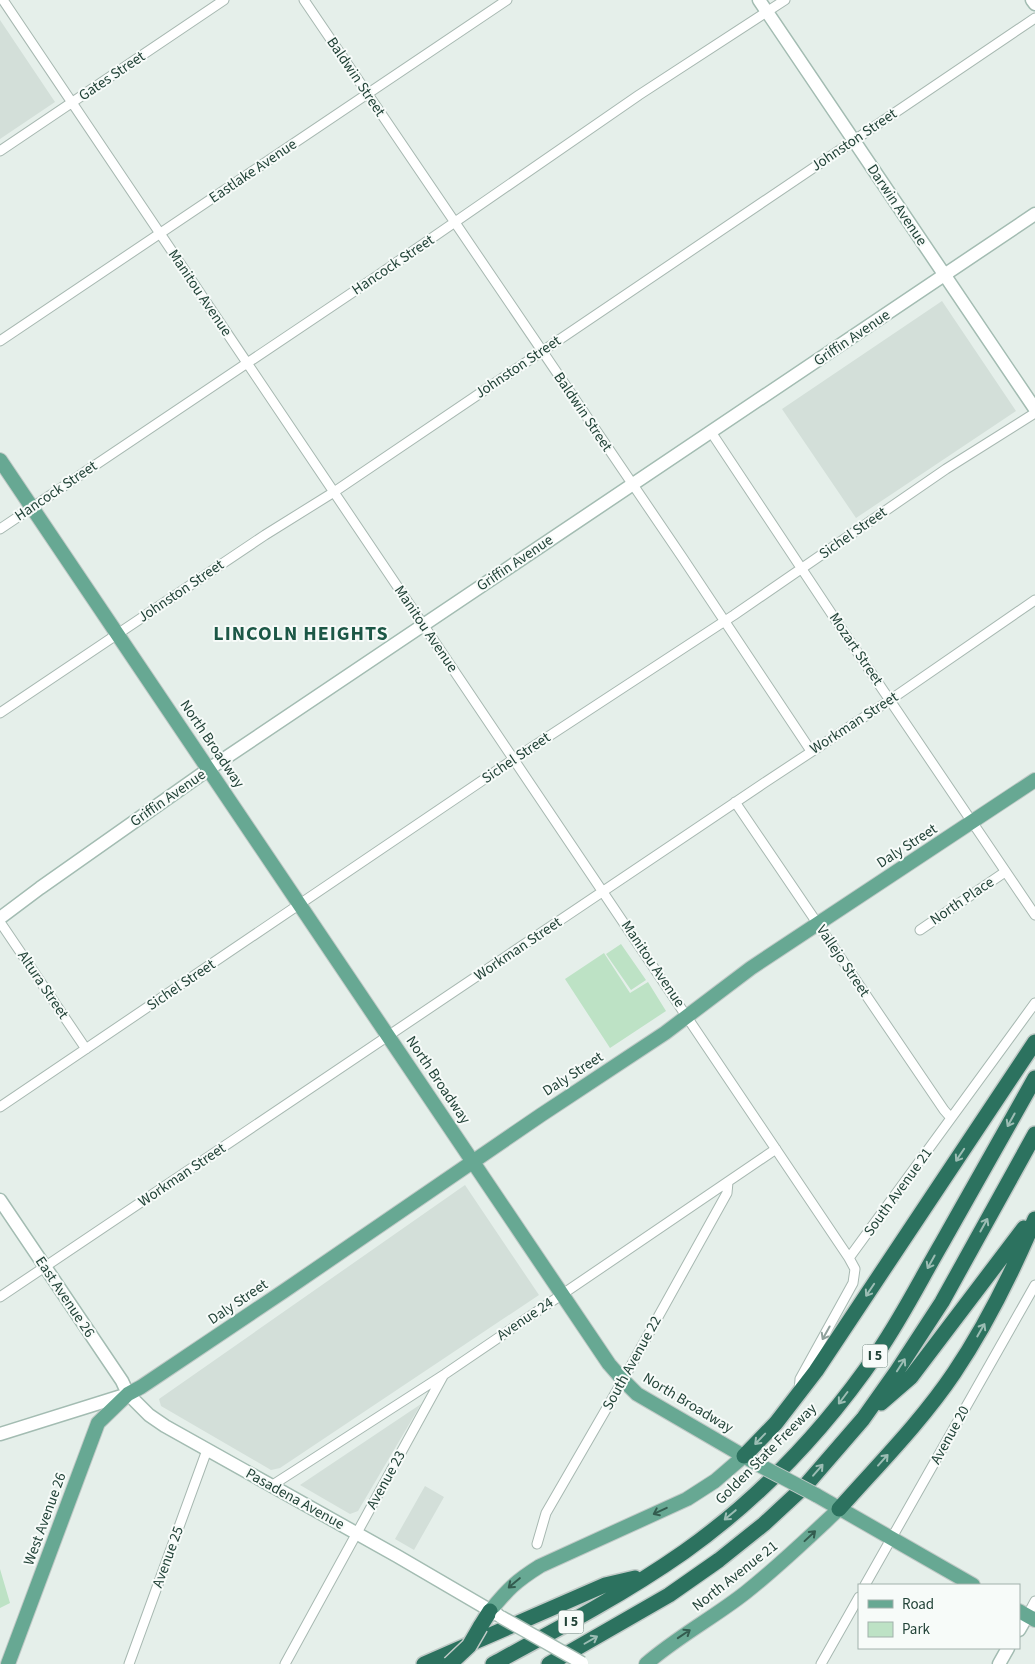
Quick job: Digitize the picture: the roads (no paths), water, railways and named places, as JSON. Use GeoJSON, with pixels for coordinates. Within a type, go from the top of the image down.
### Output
{"type":"FeatureCollection","features":[{"type":"Feature","properties":{"kind":"highway"},"geometry":{"type":"LineString","coordinates":[[744,1456],[776,1422],[816,1371],[1035,1042]]}},
{"type":"Feature","properties":{"kind":"highway","name":"Golden State Freeway"},"geometry":{"type":"LineString","coordinates":[[494,1664],[592,1610],[684,1552],[756,1493],[804,1446],[837,1408],[878,1352],[1035,1078]]}},
{"type":"Feature","properties":{"kind":"highway","name":"I 5"},"geometry":{"type":"LineString","coordinates":[[549,1664],[669,1595],[719,1560],[764,1524],[805,1486],[862,1419],[897,1371],[942,1302],[1035,1134]]}},
{"type":"Feature","properties":{"kind":"highway"},"geometry":{"type":"LineString","coordinates":[[862,1419],[911,1377],[1035,1214]]}},
{"type":"Feature","properties":{"kind":"highway"},"geometry":{"type":"LineString","coordinates":[[839,1509],[929,1406],[953,1375],[998,1300],[1035,1219]]}},
{"type":"Feature","properties":{"kind":"highway"},"geometry":{"type":"LineString","coordinates":[[424,1664],[605,1585],[646,1576]]}},
{"type":"Feature","properties":{"kind":"highway"},"geometry":{"type":"LineString","coordinates":[[450,1664],[469,1646],[480,1627],[496,1614]]}},
{"type":"Feature","properties":{"kind":"main road","name":"Darwin Avenue"},"geometry":{"type":"LineString","coordinates":[[759,0],[1035,409]]}},
{"type":"Feature","properties":{"kind":"main road"},"geometry":{"type":"LineString","coordinates":[[1032,0],[1035,4]]}},
{"type":"Feature","properties":{"kind":"main road","name":"Griffin Avenue"},"geometry":{"type":"LineString","coordinates":[[0,918],[209,769],[1035,214]]}},
{"type":"Feature","properties":{"kind":"main road","name":"North Broadway"},"geometry":{"type":"LineString","coordinates":[[0,460],[609,1364],[637,1394],[971,1584]]}},
{"type":"Feature","properties":{"kind":"main road","name":"Daly Street"},"geometry":{"type":"LineString","coordinates":[[128,1394],[284,1291],[688,1016],[751,968],[817,923],[1035,780]]}},
{"type":"Feature","properties":{"kind":"main road","name":"East Avenue 26"},"geometry":{"type":"LineString","coordinates":[[0,1200],[122,1381],[128,1394]]}},
{"type":"Feature","properties":{"kind":"main road"},"geometry":{"type":"LineString","coordinates":[[0,1434],[128,1394]]}},
{"type":"Feature","properties":{"kind":"main road","name":"Pasadena Avenue"},"geometry":{"type":"LineString","coordinates":[[128,1394],[149,1415],[165,1426],[582,1664]]}},
{"type":"Feature","properties":{"kind":"main road","name":"West Avenue 26"},"geometry":{"type":"LineString","coordinates":[[8,1664],[98,1423],[128,1394]]}},
{"type":"Feature","properties":{"kind":"main road"},"geometry":{"type":"LineString","coordinates":[[496,1614],[508,1588],[520,1578],[540,1566],[687,1499],[715,1481],[744,1456]]}},
{"type":"Feature","properties":{"kind":"main road","name":"North Avenue 21"},"geometry":{"type":"LineString","coordinates":[[646,1664],[664,1649],[744,1593],[782,1562],[839,1509]]}},
{"type":"Feature","properties":{"kind":"main road"},"geometry":{"type":"LineString","coordinates":[[1020,1628],[1027,1616]]}},
{"type":"Feature","properties":{"kind":"main road"},"geometry":{"type":"LineString","coordinates":[[999,1664],[1007,1649]]}},
{"type":"Feature","properties":{"kind":"street","name":"Manitou Avenue"},"geometry":{"type":"LineString","coordinates":[[3,0],[849,1258]]}},
{"type":"Feature","properties":{"kind":"street","name":"Gates Street"},"geometry":{"type":"LineString","coordinates":[[0,151],[224,0]]}},
{"type":"Feature","properties":{"kind":"street","name":"Baldwin Street"},"geometry":{"type":"LineString","coordinates":[[304,0],[811,751]]}},
{"type":"Feature","properties":{"kind":"street","name":"Hancock Street"},"geometry":{"type":"LineString","coordinates":[[0,529],[454,223],[639,95],[785,0]]}},
{"type":"Feature","properties":{"kind":"street","name":"Eastlake Avenue"},"geometry":{"type":"LineString","coordinates":[[0,341],[503,1]]}},
{"type":"Feature","properties":{"kind":"street","name":"Johnston Street"},"geometry":{"type":"LineString","coordinates":[[0,713],[264,535],[334,492],[1035,18]]}},
{"type":"Feature","properties":{"kind":"street","name":"Sichel Street"},"geometry":{"type":"LineString","coordinates":[[0,1107],[514,759],[802,569],[946,469],[1035,413]]}},
{"type":"Feature","properties":{"kind":"street","name":"Mozart Street"},"geometry":{"type":"LineString","coordinates":[[711,432],[1035,915]]}},
{"type":"Feature","properties":{"kind":"street","name":"Workman Street"},"geometry":{"type":"LineString","coordinates":[[0,1297],[811,751],[890,700],[1035,600]]}},
{"type":"Feature","properties":{"kind":"street","name":"Vallejo Street"},"geometry":{"type":"LineString","coordinates":[[735,802],[951,1118]]}},
{"type":"Feature","properties":{"kind":"street","name":"North Place"},"geometry":{"type":"LineString","coordinates":[[920,930],[1005,872]]}},
{"type":"Feature","properties":{"kind":"street","name":"Altura Street"},"geometry":{"type":"LineString","coordinates":[[0,922],[86,1049]]}},
{"type":"Feature","properties":{"kind":"street","name":"South Avenue 21"},"geometry":{"type":"LineString","coordinates":[[849,1258],[1035,1003]]}},
{"type":"Feature","properties":{"kind":"street","name":"Avenue 24"},"geometry":{"type":"LineString","coordinates":[[271,1486],[445,1374],[776,1149]]}},
{"type":"Feature","properties":{"kind":"street","name":"South Avenue 22"},"geometry":{"type":"LineString","coordinates":[[538,1544],[546,1513],[623,1380],[727,1193],[728,1182]]}},
{"type":"Feature","properties":{"kind":"street"},"geometry":{"type":"LineString","coordinates":[[798,1393],[800,1379],[853,1283],[855,1269],[849,1258]]}},
{"type":"Feature","properties":{"kind":"street","name":"Avenue 20"},"geometry":{"type":"LineString","coordinates":[[866,1584],[1035,1284]]}},
{"type":"Feature","properties":{"kind":"street","name":"Avenue 23"},"geometry":{"type":"LineString","coordinates":[[284,1664],[445,1374]]}},
{"type":"Feature","properties":{"kind":"street","name":"Avenue 25"},"geometry":{"type":"LineString","coordinates":[[129,1664],[208,1450]]}},
{"type":"Feature","properties":{"kind":"street"},"geometry":{"type":"LineString","coordinates":[[821,1664],[858,1599]]}},
{"type":"Feature","properties":{"kind":"street"},"geometry":{"type":"LineString","coordinates":[[1027,1616],[1035,1601]]}},
{"type":"Feature","properties":{"kind":"district","name":"LINCOLN HEIGHTS"},"geometry":{"type":"Point","coordinates":[301,634]}}]}
